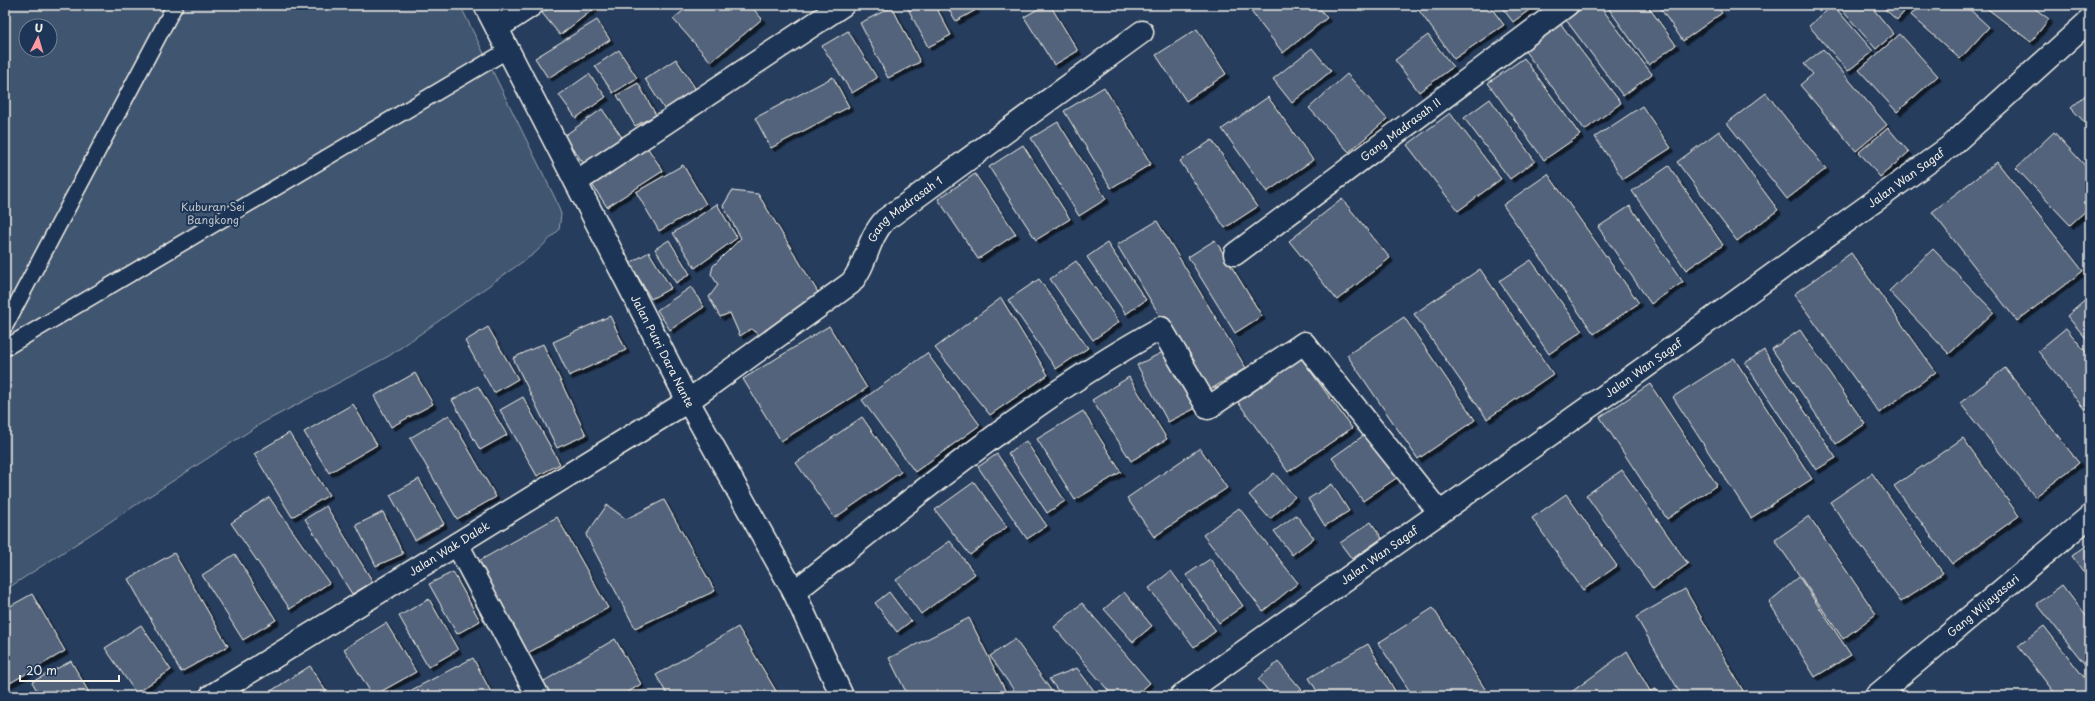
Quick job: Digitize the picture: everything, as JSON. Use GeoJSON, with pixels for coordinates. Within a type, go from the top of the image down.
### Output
{"type":"FeatureCollection","features":[{"type":"Feature","properties":{"kind":"street","name":"Jalan Putri Dara Nante"},"geometry":{"type":"LineString","coordinates":[[486,5],[688,401],[794,592],[842,696]]}},
{"type":"Feature","properties":{"kind":"street"},"geometry":{"type":"LineString","coordinates":[[497,28],[532,5]]}},
{"type":"Feature","properties":{"kind":"street"},"geometry":{"type":"LineString","coordinates":[[576,182],[843,5]]}},
{"type":"Feature","properties":{"kind":"street","name":"Gang Madrasah II"},"geometry":{"type":"LineString","coordinates":[[1235,254],[1567,5]]}},
{"type":"Feature","properties":{"kind":"street","name":"Jalan Wan Sagaf"},"geometry":{"type":"LineString","coordinates":[[1181,696],[1644,368],[1952,145],[2090,20]]}},
{"type":"Feature","properties":{"kind":"street","name":"Gang Madrasah 1"},"geometry":{"type":"LineString","coordinates":[[688,401],[851,283],[858,275],[873,234],[885,220],[1142,32]]}},
{"type":"Feature","properties":{"kind":"street"},"geometry":{"type":"LineString","coordinates":[[794,592],[1014,424],[1120,351],[1161,328],[1208,408],[1304,343],[1440,513]]}},
{"type":"Feature","properties":{"kind":"street","name":"Jalan Wak Dalek"},"geometry":{"type":"LineString","coordinates":[[211,696],[688,401]]}},
{"type":"Feature","properties":{"kind":"street","name":"Gang Wijayasari"},"geometry":{"type":"LineString","coordinates":[[1876,696],[2090,516]]}},
{"type":"Feature","properties":{"kind":"street"},"geometry":{"type":"LineString","coordinates":[[457,544],[538,696]]}},
{"type":"Feature","properties":{"kind":"lane"},"geometry":{"type":"LineString","coordinates":[[25,337],[5,326],[175,5]]}},
{"type":"Feature","properties":{"kind":"lane"},"geometry":{"type":"LineString","coordinates":[[5,348],[508,50]]}},
{"type":"Feature","properties":{"kind":"green space","name":"Kuburan Sei Bangkong"},"geometry":{"type":"Polygon","coordinates":[[[5,5],[460,5],[555,198],[561,214],[559,230],[535,253],[389,356],[262,423],[5,590],[5,5]]]}},
{"type":"Feature","properties":{"kind":"building"},"geometry":{"type":"Polygon","coordinates":[[[553,5],[599,5],[560,35],[542,13],[553,5]]]}},
{"type":"Feature","properties":{"kind":"building"},"geometry":{"type":"Polygon","coordinates":[[[690,5],[750,5],[762,19],[711,62],[673,19],[690,5]]]}},
{"type":"Feature","properties":{"kind":"building"},"geometry":{"type":"Polygon","coordinates":[[[906,5],[935,5],[951,35],[928,47],[906,5]]]}},
{"type":"Feature","properties":{"kind":"building"},"geometry":{"type":"Polygon","coordinates":[[[946,5],[973,5],[976,10],[956,21],[946,5]]]}},
{"type":"Feature","properties":{"kind":"building"},"geometry":{"type":"Polygon","coordinates":[[[1045,5],[1050,5],[1078,51],[1054,65],[1024,17],[1045,5]]]}},
{"type":"Feature","properties":{"kind":"building"},"geometry":{"type":"Polygon","coordinates":[[[1246,5],[1317,5],[1327,18],[1283,53],[1246,5]]]}},
{"type":"Feature","properties":{"kind":"building"},"geometry":{"type":"Polygon","coordinates":[[[1415,5],[1489,5],[1504,25],[1454,59],[1415,5]]]}},
{"type":"Feature","properties":{"kind":"building"},"geometry":{"type":"Polygon","coordinates":[[[1500,5],[1536,5],[1513,22],[1500,5]]]}},
{"type":"Feature","properties":{"kind":"building"},"geometry":{"type":"Polygon","coordinates":[[[1587,5],[1599,5],[1652,74],[1623,96],[1566,20],[1587,5]]]}},
{"type":"Feature","properties":{"kind":"building"},"geometry":{"type":"Polygon","coordinates":[[[1606,5],[1647,5],[1676,45],[1649,65],[1606,5]]]}},
{"type":"Feature","properties":{"kind":"building"},"geometry":{"type":"Polygon","coordinates":[[[1658,5],[1716,5],[1722,13],[1683,41],[1658,5]]]}},
{"type":"Feature","properties":{"kind":"building"},"geometry":{"type":"Polygon","coordinates":[[[1833,5],[1873,51],[1848,71],[1809,26],[1833,5]]]}},
{"type":"Feature","properties":{"kind":"building"},"geometry":{"type":"Polygon","coordinates":[[[1848,5],[1870,5],[1894,34],[1876,49],[1842,10],[1848,5]]]}},
{"type":"Feature","properties":{"kind":"building"},"geometry":{"type":"Polygon","coordinates":[[[1880,5],[1910,5],[1897,20],[1880,5]]]}},
{"type":"Feature","properties":{"kind":"building"},"geometry":{"type":"Polygon","coordinates":[[[1920,5],[1965,5],[1989,27],[1960,59],[1911,15],[1920,5]]]}},
{"type":"Feature","properties":{"kind":"building"},"geometry":{"type":"Polygon","coordinates":[[[1987,5],[2030,5],[2049,19],[2031,42],[1985,7],[1987,5]]]}},
{"type":"Feature","properties":{"kind":"building"},"geometry":{"type":"Polygon","coordinates":[[[892,7],[920,62],[888,78],[860,23],[892,7]]]}},
{"type":"Feature","properties":{"kind":"building"},"geometry":{"type":"Polygon","coordinates":[[[597,20],[610,40],[548,78],[535,58],[597,20]]]}},
{"type":"Feature","properties":{"kind":"building"},"geometry":{"type":"Polygon","coordinates":[[[1560,23],[1621,103],[1585,130],[1524,50],[1560,23]]]}},
{"type":"Feature","properties":{"kind":"building"},"geometry":{"type":"Polygon","coordinates":[[[1197,29],[1226,74],[1186,101],[1156,55],[1197,29]]]}},
{"type":"Feature","properties":{"kind":"building"},"geometry":{"type":"Polygon","coordinates":[[[848,31],[877,78],[852,93],[822,46],[848,31]]]}},
{"type":"Feature","properties":{"kind":"building"},"geometry":{"type":"Polygon","coordinates":[[[1900,34],[1938,76],[1897,112],[1859,70],[1900,34]]]}},
{"type":"Feature","properties":{"kind":"building"},"geometry":{"type":"Polygon","coordinates":[[[1428,35],[1453,67],[1419,92],[1395,60],[1428,35]]]}},
{"type":"Feature","properties":{"kind":"building"},"geometry":{"type":"Polygon","coordinates":[[[1312,48],[1331,71],[1292,103],[1273,79],[1312,48]]]}},
{"type":"Feature","properties":{"kind":"building"},"geometry":{"type":"Polygon","coordinates":[[[1823,49],[1887,125],[1856,151],[1800,85],[1813,74],[1804,64],[1823,49]]]}},
{"type":"Feature","properties":{"kind":"building"},"geometry":{"type":"Polygon","coordinates":[[[619,50],[637,78],[613,93],[595,66],[619,50]]]}},
{"type":"Feature","properties":{"kind":"building"},"geometry":{"type":"Polygon","coordinates":[[[1524,58],[1580,135],[1544,160],[1488,83],[1524,58]]]}},
{"type":"Feature","properties":{"kind":"building"},"geometry":{"type":"Polygon","coordinates":[[[676,59],[699,94],[668,115],[645,79],[676,59]]]}},
{"type":"Feature","properties":{"kind":"building"},"geometry":{"type":"Polygon","coordinates":[[[589,74],[606,97],[576,118],[559,95],[589,74]]]}},
{"type":"Feature","properties":{"kind":"building"},"geometry":{"type":"Polygon","coordinates":[[[1347,74],[1387,119],[1349,152],[1309,108],[1347,74]]]}},
{"type":"Feature","properties":{"kind":"building"},"geometry":{"type":"Polygon","coordinates":[[[833,77],[849,107],[771,148],[755,118],[833,77]]]}},
{"type":"Feature","properties":{"kind":"building"},"geometry":{"type":"Polygon","coordinates":[[[638,83],[656,115],[635,126],[617,95],[638,83]]]}},
{"type":"Feature","properties":{"kind":"building"},"geometry":{"type":"Polygon","coordinates":[[[1104,87],[1151,164],[1111,188],[1064,111],[1104,87]]]}},
{"type":"Feature","properties":{"kind":"building"},"geometry":{"type":"Polygon","coordinates":[[[2090,91],[2090,128],[2071,108],[2090,91]]]}},
{"type":"Feature","properties":{"kind":"building"},"geometry":{"type":"Polygon","coordinates":[[[1766,93],[1826,169],[1787,199],[1727,123],[1766,93]]]}},
{"type":"Feature","properties":{"kind":"building"},"geometry":{"type":"Polygon","coordinates":[[[1268,97],[1313,160],[1267,192],[1222,129],[1268,97]]]}},
{"type":"Feature","properties":{"kind":"building"},"geometry":{"type":"Polygon","coordinates":[[[1490,99],[1535,161],[1510,179],[1464,118],[1490,99]]]}},
{"type":"Feature","properties":{"kind":"building"},"geometry":{"type":"Polygon","coordinates":[[[1642,106],[1671,148],[1623,179],[1595,137],[1642,106]]]}},
{"type":"Feature","properties":{"kind":"building"},"geometry":{"type":"Polygon","coordinates":[[[602,109],[624,140],[586,167],[564,136],[602,109]]]}},
{"type":"Feature","properties":{"kind":"building"},"geometry":{"type":"Polygon","coordinates":[[[1450,113],[1501,179],[1458,211],[1407,145],[1450,113]]]}},
{"type":"Feature","properties":{"kind":"building"},"geometry":{"type":"Polygon","coordinates":[[[1058,122],[1106,199],[1079,216],[1031,138],[1058,122]]]}},
{"type":"Feature","properties":{"kind":"building"},"geometry":{"type":"Polygon","coordinates":[[[1888,128],[1909,152],[1880,177],[1859,152],[1888,128]]]}},
{"type":"Feature","properties":{"kind":"building"},"geometry":{"type":"Polygon","coordinates":[[[1719,131],[1778,210],[1737,241],[1677,162],[1719,131]]]}},
{"type":"Feature","properties":{"kind":"building"},"geometry":{"type":"Polygon","coordinates":[[[2054,132],[2090,171],[2090,207],[2070,225],[2016,168],[2054,132]]]}},
{"type":"Feature","properties":{"kind":"building"},"geometry":{"type":"Polygon","coordinates":[[[1212,140],[1257,207],[1225,228],[1180,161],[1212,140]]]}},
{"type":"Feature","properties":{"kind":"building"},"geometry":{"type":"Polygon","coordinates":[[[1023,145],[1070,219],[1036,240],[989,167],[1023,145]]]}},
{"type":"Feature","properties":{"kind":"building"},"geometry":{"type":"Polygon","coordinates":[[[647,147],[663,171],[607,207],[591,183],[647,147]]]}},
{"type":"Feature","properties":{"kind":"building"},"geometry":{"type":"Polygon","coordinates":[[[1997,162],[2083,271],[2017,321],[1932,212],[1997,162]]]}},
{"type":"Feature","properties":{"kind":"building"},"geometry":{"type":"Polygon","coordinates":[[[683,165],[706,204],[659,231],[636,192],[683,165]]]}},
{"type":"Feature","properties":{"kind":"building"},"geometry":{"type":"Polygon","coordinates":[[[1669,166],[1723,245],[1686,270],[1632,191],[1669,166]]]}},
{"type":"Feature","properties":{"kind":"building"},"geometry":{"type":"Polygon","coordinates":[[[975,174],[1016,234],[978,259],[938,199],[975,174]]]}},
{"type":"Feature","properties":{"kind":"building"},"geometry":{"type":"Polygon","coordinates":[[[1548,174],[1639,303],[1594,334],[1503,205],[1548,174]]]}},
{"type":"Feature","properties":{"kind":"building"},"geometry":{"type":"Polygon","coordinates":[[[732,191],[758,194],[819,294],[759,335],[751,329],[740,336],[730,313],[720,317],[709,297],[718,285],[711,274],[713,266],[741,238],[723,206],[732,191]]]}},
{"type":"Feature","properties":{"kind":"building"},"geometry":{"type":"Polygon","coordinates":[[[1342,199],[1390,258],[1337,300],[1289,241],[1342,199]]]}},
{"type":"Feature","properties":{"kind":"building"},"geometry":{"type":"Polygon","coordinates":[[[717,204],[737,238],[695,268],[673,233],[717,204]]]}},
{"type":"Feature","properties":{"kind":"building"},"geometry":{"type":"Polygon","coordinates":[[[1630,206],[1683,282],[1651,304],[1598,227],[1630,206]]]}},
{"type":"Feature","properties":{"kind":"building"},"geometry":{"type":"Polygon","coordinates":[[[1157,221],[1246,368],[1206,392],[1117,245],[1157,221]]]}},
{"type":"Feature","properties":{"kind":"building"},"geometry":{"type":"Polygon","coordinates":[[[669,240],[690,274],[676,283],[655,249],[669,240]]]}},
{"type":"Feature","properties":{"kind":"building"},"geometry":{"type":"Polygon","coordinates":[[[1215,240],[1262,316],[1235,333],[1188,257],[1215,240]]]}},
{"type":"Feature","properties":{"kind":"building"},"geometry":{"type":"Polygon","coordinates":[[[1107,243],[1146,300],[1126,314],[1087,257],[1107,243]]]}},
{"type":"Feature","properties":{"kind":"building"},"geometry":{"type":"Polygon","coordinates":[[[1933,249],[1994,312],[1949,354],[1889,291],[1933,249]]]}},
{"type":"Feature","properties":{"kind":"building"},"geometry":{"type":"Polygon","coordinates":[[[649,252],[671,288],[651,299],[630,263],[649,252]]]}},
{"type":"Feature","properties":{"kind":"building"},"geometry":{"type":"Polygon","coordinates":[[[1851,253],[1936,372],[1879,413],[1794,294],[1851,253]]]}},
{"type":"Feature","properties":{"kind":"building"},"geometry":{"type":"Polygon","coordinates":[[[1531,260],[1582,331],[1549,354],[1499,281],[1531,260]]]}},
{"type":"Feature","properties":{"kind":"building"},"geometry":{"type":"Polygon","coordinates":[[[1076,261],[1119,322],[1093,340],[1050,279],[1076,261]]]}},
{"type":"Feature","properties":{"kind":"building"},"geometry":{"type":"Polygon","coordinates":[[[1480,269],[1553,374],[1487,419],[1414,314],[1480,269]]]}},
{"type":"Feature","properties":{"kind":"building"},"geometry":{"type":"Polygon","coordinates":[[[1039,279],[1088,348],[1056,369],[1008,300],[1039,279]]]}},
{"type":"Feature","properties":{"kind":"building"},"geometry":{"type":"Polygon","coordinates":[[[691,287],[704,307],[670,330],[657,310],[691,287]]]}},
{"type":"Feature","properties":{"kind":"building"},"geometry":{"type":"Polygon","coordinates":[[[2090,296],[2090,343],[2067,316],[2090,296]]]}},
{"type":"Feature","properties":{"kind":"building"},"geometry":{"type":"Polygon","coordinates":[[[1001,298],[1048,375],[990,415],[935,348],[1001,298]]]}},
{"type":"Feature","properties":{"kind":"building"},"geometry":{"type":"Polygon","coordinates":[[[610,316],[626,350],[569,376],[553,342],[610,316]]]}},
{"type":"Feature","properties":{"kind":"building"},"geometry":{"type":"Polygon","coordinates":[[[1404,317],[1475,420],[1418,459],[1347,355],[1404,317]]]}},
{"type":"Feature","properties":{"kind":"building"},"geometry":{"type":"Polygon","coordinates":[[[829,326],[867,388],[781,441],[743,379],[829,326]]]}},
{"type":"Feature","properties":{"kind":"building"},"geometry":{"type":"Polygon","coordinates":[[[488,327],[518,379],[494,393],[465,341],[488,327]]]}},
{"type":"Feature","properties":{"kind":"building"},"geometry":{"type":"Polygon","coordinates":[[[2066,328],[2090,357],[2090,406],[2085,410],[2038,351],[2066,328]]]}},
{"type":"Feature","properties":{"kind":"building"},"geometry":{"type":"Polygon","coordinates":[[[1800,330],[1865,424],[1836,444],[1772,349],[1800,330]]]}},
{"type":"Feature","properties":{"kind":"building"},"geometry":{"type":"Polygon","coordinates":[[[543,344],[586,435],[557,448],[513,358],[543,344]]]}},
{"type":"Feature","properties":{"kind":"building"},"geometry":{"type":"Polygon","coordinates":[[[1169,349],[1200,406],[1168,422],[1137,365],[1169,349]]]}},
{"type":"Feature","properties":{"kind":"building"},"geometry":{"type":"Polygon","coordinates":[[[1764,350],[1836,458],[1816,470],[1745,363],[1764,350]]]}},
{"type":"Feature","properties":{"kind":"building"},"geometry":{"type":"Polygon","coordinates":[[[927,353],[980,425],[915,472],[862,400],[927,353]]]}},
{"type":"Feature","properties":{"kind":"building"},"geometry":{"type":"Polygon","coordinates":[[[1298,354],[1352,428],[1288,472],[1235,398],[1298,354]]]}},
{"type":"Feature","properties":{"kind":"building"},"geometry":{"type":"Polygon","coordinates":[[[1734,358],[1812,479],[1751,518],[1673,397],[1734,358]]]}},
{"type":"Feature","properties":{"kind":"building"},"geometry":{"type":"Polygon","coordinates":[[[2005,368],[2079,463],[2035,497],[1960,403],[2005,368]]]}},
{"type":"Feature","properties":{"kind":"building"},"geometry":{"type":"Polygon","coordinates":[[[415,373],[433,404],[391,427],[374,396],[415,373]]]}},
{"type":"Feature","properties":{"kind":"building"},"geometry":{"type":"Polygon","coordinates":[[[1129,377],[1167,439],[1131,461],[1092,400],[1129,377]]]}},
{"type":"Feature","properties":{"kind":"building"},"geometry":{"type":"Polygon","coordinates":[[[1650,384],[1717,485],[1667,519],[1600,417],[1650,384]]]}},
{"type":"Feature","properties":{"kind":"building"},"geometry":{"type":"Polygon","coordinates":[[[478,386],[507,435],[480,450],[452,400],[478,386]]]}},
{"type":"Feature","properties":{"kind":"building"},"geometry":{"type":"Polygon","coordinates":[[[523,397],[560,464],[537,476],[500,410],[523,397]]]}},
{"type":"Feature","properties":{"kind":"building"},"geometry":{"type":"Polygon","coordinates":[[[353,404],[377,445],[329,473],[304,432],[353,404]]]}},
{"type":"Feature","properties":{"kind":"building"},"geometry":{"type":"Polygon","coordinates":[[[1083,411],[1121,472],[1075,500],[1037,439],[1083,411]]]}},
{"type":"Feature","properties":{"kind":"building"},"geometry":{"type":"Polygon","coordinates":[[[449,415],[496,497],[457,519],[410,438],[449,415]]]}},
{"type":"Feature","properties":{"kind":"building"},"geometry":{"type":"Polygon","coordinates":[[[862,417],[901,472],[835,518],[796,463],[862,417]]]}},
{"type":"Feature","properties":{"kind":"building"},"geometry":{"type":"Polygon","coordinates":[[[289,433],[329,495],[292,517],[254,454],[289,433]]]}},
{"type":"Feature","properties":{"kind":"building"},"geometry":{"type":"Polygon","coordinates":[[[1367,433],[1398,477],[1363,501],[1332,458],[1367,433]]]}},
{"type":"Feature","properties":{"kind":"building"},"geometry":{"type":"Polygon","coordinates":[[[1963,438],[2019,516],[1952,564],[1894,486],[1963,438]]]}},
{"type":"Feature","properties":{"kind":"building"},"geometry":{"type":"Polygon","coordinates":[[[1026,441],[1065,501],[1047,513],[1008,453],[1026,441]]]}},
{"type":"Feature","properties":{"kind":"building"},"geometry":{"type":"Polygon","coordinates":[[[1200,448],[1227,488],[1154,537],[1127,498],[1200,448]]]}},
{"type":"Feature","properties":{"kind":"building"},"geometry":{"type":"Polygon","coordinates":[[[997,454],[1047,526],[1027,539],[978,467],[997,454]]]}},
{"type":"Feature","properties":{"kind":"building"},"geometry":{"type":"Polygon","coordinates":[[[1622,470],[1688,564],[1653,589],[1586,495],[1622,470]]]}},
{"type":"Feature","properties":{"kind":"building"},"geometry":{"type":"Polygon","coordinates":[[[1274,473],[1295,497],[1270,519],[1249,495],[1274,473]]]}},
{"type":"Feature","properties":{"kind":"building"},"geometry":{"type":"Polygon","coordinates":[[[1872,473],[1943,573],[1901,602],[1830,502],[1872,473]]]}},
{"type":"Feature","properties":{"kind":"building"},"geometry":{"type":"Polygon","coordinates":[[[419,479],[444,524],[415,540],[390,495],[419,479]]]}},
{"type":"Feature","properties":{"kind":"building"},"geometry":{"type":"Polygon","coordinates":[[[974,482],[1007,527],[970,555],[935,510],[974,482]]]}},
{"type":"Feature","properties":{"kind":"building"},"geometry":{"type":"Polygon","coordinates":[[[1332,484],[1349,511],[1325,526],[1308,499],[1332,484]]]}},
{"type":"Feature","properties":{"kind":"building"},"geometry":{"type":"Polygon","coordinates":[[[1566,494],[1617,566],[1583,590],[1532,518],[1566,494]]]}},
{"type":"Feature","properties":{"kind":"building"},"geometry":{"type":"Polygon","coordinates":[[[269,497],[329,583],[290,609],[231,523],[269,497]]]}},
{"type":"Feature","properties":{"kind":"building"},"geometry":{"type":"Polygon","coordinates":[[[664,500],[715,591],[635,628],[586,535],[607,505],[626,519],[664,500]]]}},
{"type":"Feature","properties":{"kind":"building"},"geometry":{"type":"Polygon","coordinates":[[[326,506],[373,582],[352,594],[305,519],[326,506]]]}},
{"type":"Feature","properties":{"kind":"building"},"geometry":{"type":"Polygon","coordinates":[[[1239,508],[1298,583],[1263,611],[1203,535],[1239,508]]]}},
{"type":"Feature","properties":{"kind":"building"},"geometry":{"type":"Polygon","coordinates":[[[383,512],[403,554],[376,566],[356,525],[383,512]]]}},
{"type":"Feature","properties":{"kind":"building"},"geometry":{"type":"Polygon","coordinates":[[[1296,515],[1314,538],[1292,555],[1274,531],[1296,515]]]}},
{"type":"Feature","properties":{"kind":"building"},"geometry":{"type":"Polygon","coordinates":[[[1809,516],[1876,614],[1843,639],[1775,540],[1809,516]]]}},
{"type":"Feature","properties":{"kind":"building"},"geometry":{"type":"Polygon","coordinates":[[[557,517],[608,608],[528,653],[477,562],[557,517]]]}},
{"type":"Feature","properties":{"kind":"building"},"geometry":{"type":"Polygon","coordinates":[[[1371,522],[1382,538],[1352,559],[1340,543],[1371,522]]]}},
{"type":"Feature","properties":{"kind":"building"},"geometry":{"type":"Polygon","coordinates":[[[950,541],[975,574],[921,614],[896,580],[950,541]]]}},
{"type":"Feature","properties":{"kind":"building"},"geometry":{"type":"Polygon","coordinates":[[[2090,543],[2090,581],[2072,556],[2090,543]]]}},
{"type":"Feature","properties":{"kind":"building"},"geometry":{"type":"Polygon","coordinates":[[[174,553],[228,646],[181,672],[128,579],[174,553]]]}},
{"type":"Feature","properties":{"kind":"building"},"geometry":{"type":"Polygon","coordinates":[[[235,554],[276,620],[243,640],[202,575],[235,554]]]}},
{"type":"Feature","properties":{"kind":"building"},"geometry":{"type":"Polygon","coordinates":[[[1210,559],[1243,606],[1219,623],[1186,575],[1210,559]]]}},
{"type":"Feature","properties":{"kind":"building"},"geometry":{"type":"Polygon","coordinates":[[[1171,571],[1216,631],[1194,647],[1149,588],[1171,571]]]}},
{"type":"Feature","properties":{"kind":"building"},"geometry":{"type":"Polygon","coordinates":[[[453,572],[480,621],[457,634],[429,584],[453,572]]]}},
{"type":"Feature","properties":{"kind":"building"},"geometry":{"type":"Polygon","coordinates":[[[1799,577],[1851,655],[1815,677],[1769,602],[1799,577]]]}},
{"type":"Feature","properties":{"kind":"building"},"geometry":{"type":"Polygon","coordinates":[[[2062,585],[2090,621],[2090,671],[2037,604],[2062,585]]]}},
{"type":"Feature","properties":{"kind":"building"},"geometry":{"type":"Polygon","coordinates":[[[1685,589],[1746,696],[1682,696],[1636,617],[1685,589]]]}},
{"type":"Feature","properties":{"kind":"building"},"geometry":{"type":"Polygon","coordinates":[[[889,592],[911,621],[897,632],[875,603],[889,592]]]}},
{"type":"Feature","properties":{"kind":"building"},"geometry":{"type":"Polygon","coordinates":[[[1124,592],[1152,626],[1133,642],[1104,609],[1124,592]]]}},
{"type":"Feature","properties":{"kind":"building"},"geometry":{"type":"Polygon","coordinates":[[[32,594],[65,651],[5,686],[5,609],[32,594]]]}},
{"type":"Feature","properties":{"kind":"building"},"geometry":{"type":"Polygon","coordinates":[[[429,599],[458,650],[428,667],[399,616],[429,599]]]}},
{"type":"Feature","properties":{"kind":"building"},"geometry":{"type":"Polygon","coordinates":[[[1082,603],[1150,683],[1135,696],[1113,696],[1054,627],[1082,603]]]}},
{"type":"Feature","properties":{"kind":"building"},"geometry":{"type":"Polygon","coordinates":[[[1433,608],[1487,692],[1480,696],[1413,696],[1378,643],[1433,608]]]}},
{"type":"Feature","properties":{"kind":"building"},"geometry":{"type":"Polygon","coordinates":[[[969,618],[1008,696],[908,696],[889,658],[969,618]]]}},
{"type":"Feature","properties":{"kind":"building"},"geometry":{"type":"Polygon","coordinates":[[[386,623],[416,672],[373,696],[344,649],[386,623]]]}},
{"type":"Feature","properties":{"kind":"building"},"geometry":{"type":"Polygon","coordinates":[[[141,625],[171,670],[136,693],[105,648],[141,625]]]}},
{"type":"Feature","properties":{"kind":"building"},"geometry":{"type":"Polygon","coordinates":[[[2044,626],[2090,685],[2090,696],[2057,696],[2018,646],[2044,626]]]}},
{"type":"Feature","properties":{"kind":"building"},"geometry":{"type":"Polygon","coordinates":[[[738,627],[779,696],[668,696],[656,675],[738,627]]]}},
{"type":"Feature","properties":{"kind":"building"},"geometry":{"type":"Polygon","coordinates":[[[615,639],[641,684],[622,696],[546,696],[539,684],[615,639]]]}},
{"type":"Feature","properties":{"kind":"building"},"geometry":{"type":"Polygon","coordinates":[[[1015,639],[1055,696],[1018,696],[990,656],[1015,639]]]}},
{"type":"Feature","properties":{"kind":"building"},"geometry":{"type":"Polygon","coordinates":[[[1368,644],[1398,696],[1320,696],[1309,678],[1368,644]]]}},
{"type":"Feature","properties":{"kind":"building"},"geometry":{"type":"Polygon","coordinates":[[[1627,651],[1650,691],[1656,689],[1660,696],[1566,696],[1627,651]]]}},
{"type":"Feature","properties":{"kind":"building"},"geometry":{"type":"Polygon","coordinates":[[[473,658],[493,696],[400,696],[473,658]]]}},
{"type":"Feature","properties":{"kind":"building"},"geometry":{"type":"Polygon","coordinates":[[[71,661],[91,696],[40,696],[32,682],[71,661]]]}},
{"type":"Feature","properties":{"kind":"building"},"geometry":{"type":"Polygon","coordinates":[[[1278,662],[1307,696],[1273,696],[1258,679],[1278,662]]]}},
{"type":"Feature","properties":{"kind":"building"},"geometry":{"type":"Polygon","coordinates":[[[310,666],[329,696],[263,696],[310,666]]]}},
{"type":"Feature","properties":{"kind":"building"},"geometry":{"type":"Polygon","coordinates":[[[1077,668],[1098,696],[1062,696],[1049,679],[1077,668]]]}}]}
